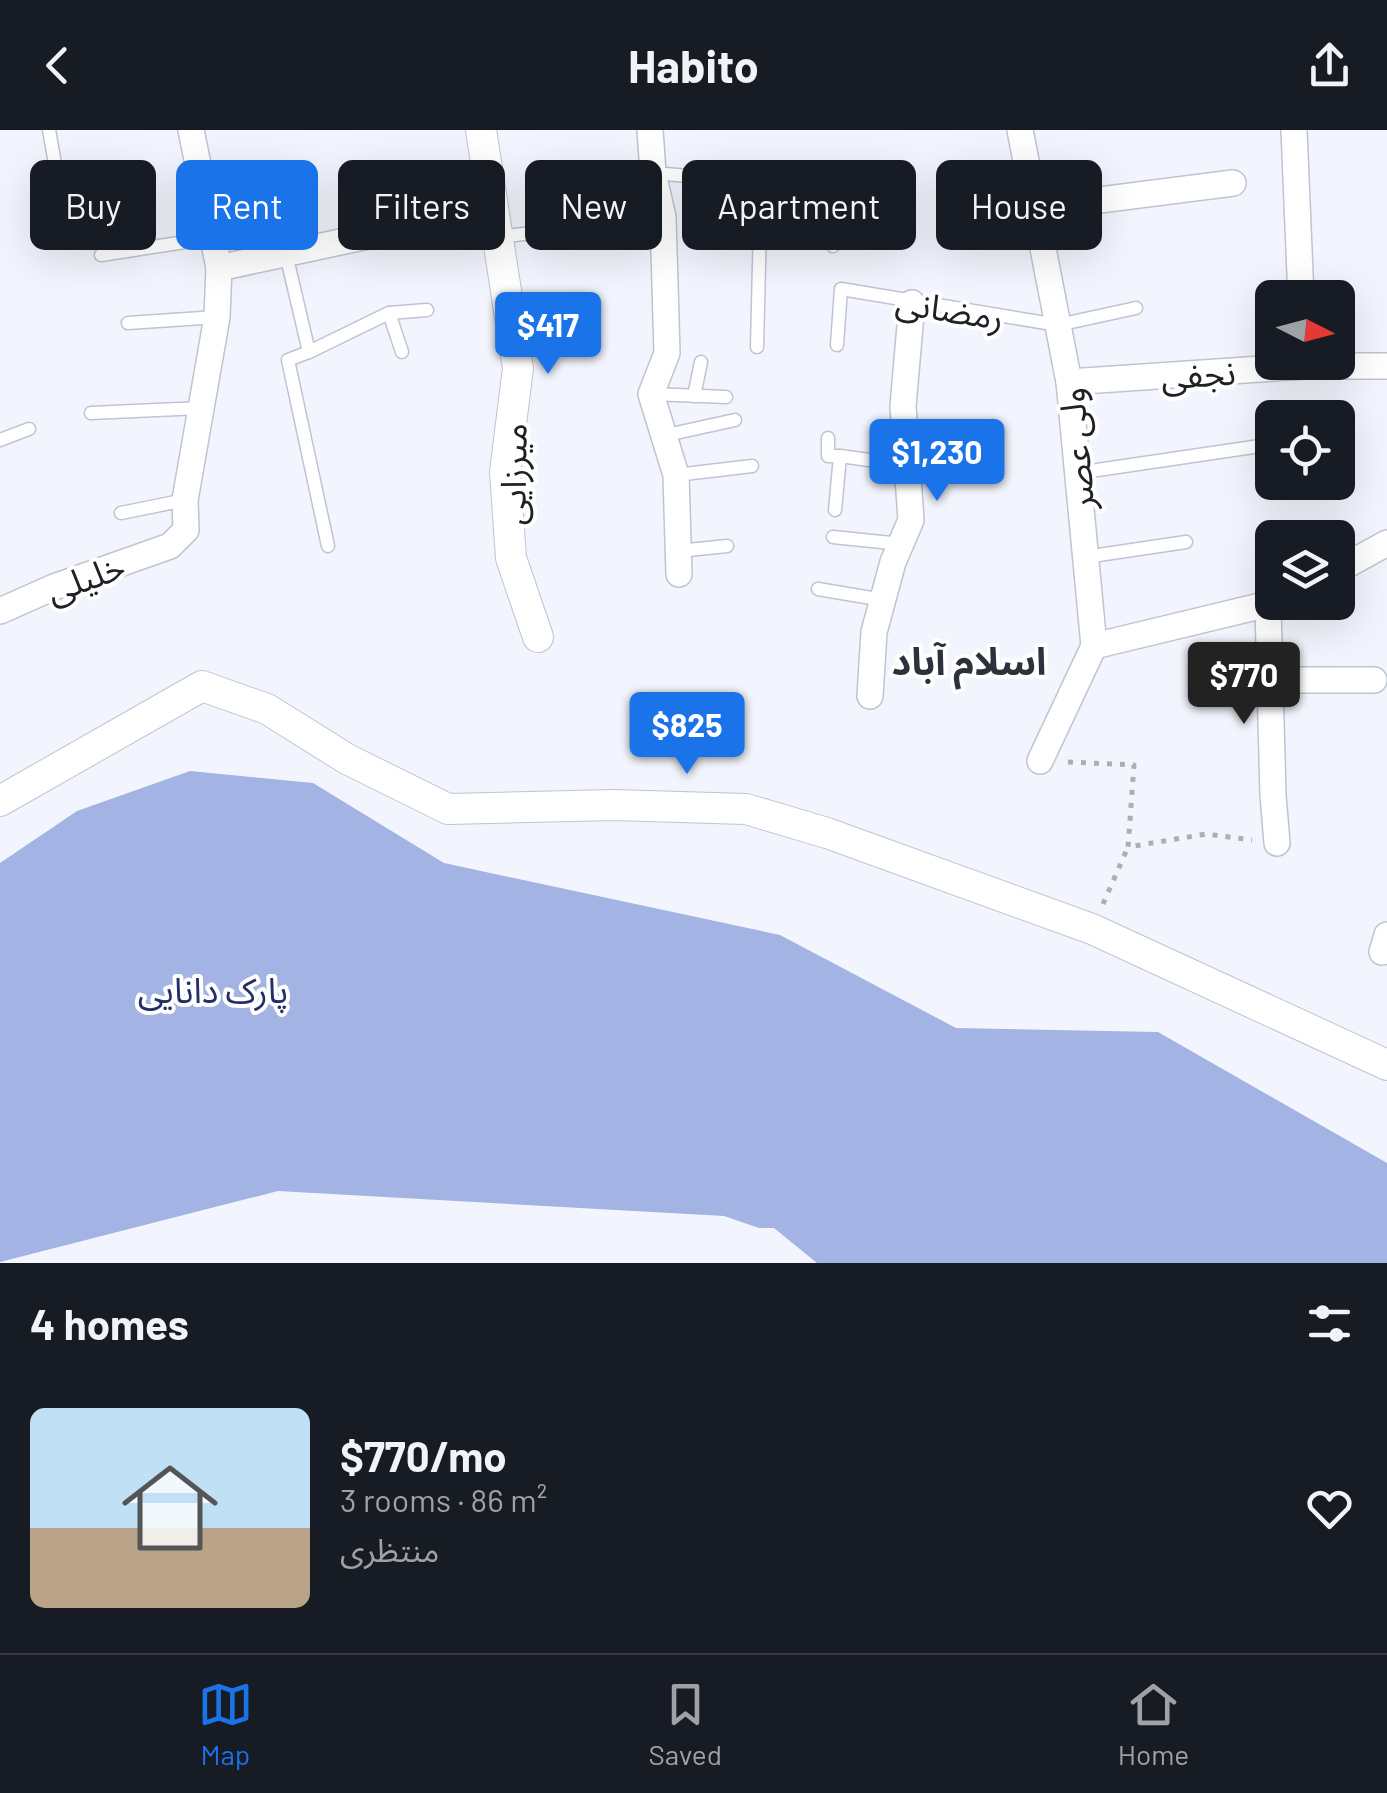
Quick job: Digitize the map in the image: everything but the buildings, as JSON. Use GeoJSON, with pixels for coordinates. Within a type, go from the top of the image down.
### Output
{"type":"FeatureCollection","features":[{"type":"Feature","properties":{"kind":"street"},"geometry":{"type":"LineString","coordinates":[[191,130],[196,160]]}},
{"type":"Feature","properties":{"kind":"street","name":"میرزایی"},"geometry":{"type":"LineString","coordinates":[[481,130],[486,160]]}},
{"type":"Feature","properties":{"kind":"street"},"geometry":{"type":"LineString","coordinates":[[650,130],[652,160]]}},
{"type":"Feature","properties":{"kind":"street","name":"ولی عصر"},"geometry":{"type":"LineString","coordinates":[[1020,130],[1027,160]]}},
{"type":"Feature","properties":{"kind":"street"},"geometry":{"type":"LineString","coordinates":[[1294,130],[1301,280]]}},
{"type":"Feature","properties":{"kind":"street"},"geometry":{"type":"LineString","coordinates":[[1102,200],[1233,183]]}},
{"type":"Feature","properties":{"kind":"street"},"geometry":{"type":"LineString","coordinates":[[662,213],[668,353],[651,394],[676,475],[678,562]]}},
{"type":"Feature","properties":{"kind":"street"},"geometry":{"type":"LineString","coordinates":[[219,268],[338,243]]}},
{"type":"Feature","properties":{"kind":"street"},"geometry":{"type":"LineString","coordinates":[[186,500],[217,318],[219,268],[214,250]]}},
{"type":"Feature","properties":{"kind":"street","name":"میرزایی"},"geometry":{"type":"LineString","coordinates":[[501,250],[518,368],[505,472],[512,558],[538,637]]}},
{"type":"Feature","properties":{"kind":"street","name":"ولی عصر"},"geometry":{"type":"LineString","coordinates":[[1045,250],[1069,382],[1094,646]]}},
{"type":"Feature","properties":{"kind":"street"},"geometry":{"type":"LineString","coordinates":[[870,696],[874,632],[910,520],[902,406],[912,303]]}},
{"type":"Feature","properties":{"kind":"street","name":"نجفی"},"geometry":{"type":"LineString","coordinates":[[1355,365],[1387,366]]}},
{"type":"Feature","properties":{"kind":"street","name":"نجفی"},"geometry":{"type":"LineString","coordinates":[[1069,382],[1255,368]]}},
{"type":"Feature","properties":{"kind":"street","name":"خلیلی"},"geometry":{"type":"LineString","coordinates":[[0,610],[170,546],[186,530],[186,500]]}},
{"type":"Feature","properties":{"kind":"street"},"geometry":{"type":"LineString","coordinates":[[1355,561],[1387,543]]}},
{"type":"Feature","properties":{"kind":"street"},"geometry":{"type":"LineString","coordinates":[[1040,760],[1094,646],[1255,609]]}},
{"type":"Feature","properties":{"kind":"street"},"geometry":{"type":"LineString","coordinates":[[1272,620],[1272,795],[1277,843]]}},
{"type":"Feature","properties":{"kind":"street"},"geometry":{"type":"LineString","coordinates":[[1272,680],[1374,680]]}},
{"type":"Feature","properties":{"kind":"street"},"geometry":{"type":"LineString","coordinates":[[0,801],[202,686],[267,709],[348,759],[448,809],[746,809],[828,833],[1092,930],[1387,1065]]}},
{"type":"Feature","properties":{"kind":"lane"},"geometry":{"type":"LineString","coordinates":[[49,130],[54,160]]}},
{"type":"Feature","properties":{"kind":"lane"},"geometry":{"type":"LineString","coordinates":[[505,235],[663,217]]}},
{"type":"Feature","properties":{"kind":"lane"},"geometry":{"type":"LineString","coordinates":[[101,255],[176,243]]}},
{"type":"Feature","properties":{"kind":"lane"},"geometry":{"type":"LineString","coordinates":[[757,347],[759,250]]}},
{"type":"Feature","properties":{"kind":"lane"},"geometry":{"type":"LineString","coordinates":[[286,254],[309,352]]}},
{"type":"Feature","properties":{"kind":"lane","name":"رمضانی"},"geometry":{"type":"LineString","coordinates":[[837,346],[841,289],[1058,325]]}},
{"type":"Feature","properties":{"kind":"lane"},"geometry":{"type":"LineString","coordinates":[[1058,325],[1136,308]]}},
{"type":"Feature","properties":{"kind":"lane"},"geometry":{"type":"LineString","coordinates":[[328,546],[288,360],[389,313],[427,310]]}},
{"type":"Feature","properties":{"kind":"lane"},"geometry":{"type":"LineString","coordinates":[[389,313],[402,352]]}},
{"type":"Feature","properties":{"kind":"lane"},"geometry":{"type":"LineString","coordinates":[[128,323],[217,318]]}},
{"type":"Feature","properties":{"kind":"lane"},"geometry":{"type":"LineString","coordinates":[[694,396],[701,362]]}},
{"type":"Feature","properties":{"kind":"lane"},"geometry":{"type":"LineString","coordinates":[[651,394],[726,398]]}},
{"type":"Feature","properties":{"kind":"lane"},"geometry":{"type":"LineString","coordinates":[[91,413],[200,408]]}},
{"type":"Feature","properties":{"kind":"lane"},"geometry":{"type":"LineString","coordinates":[[662,436],[735,420]]}},
{"type":"Feature","properties":{"kind":"lane"},"geometry":{"type":"LineString","coordinates":[[0,440],[29,429]]}},
{"type":"Feature","properties":{"kind":"lane"},"geometry":{"type":"LineString","coordinates":[[828,438],[828,456],[906,465]]}},
{"type":"Feature","properties":{"kind":"lane"},"geometry":{"type":"LineString","coordinates":[[1077,473],[1255,447]]}},
{"type":"Feature","properties":{"kind":"lane"},"geometry":{"type":"LineString","coordinates":[[835,510],[840,456]]}},
{"type":"Feature","properties":{"kind":"lane"},"geometry":{"type":"LineString","coordinates":[[676,475],[752,466]]}},
{"type":"Feature","properties":{"kind":"lane"},"geometry":{"type":"LineString","coordinates":[[122,513],[186,500]]}},
{"type":"Feature","properties":{"kind":"lane"},"geometry":{"type":"LineString","coordinates":[[833,537],[901,544]]}},
{"type":"Feature","properties":{"kind":"lane"},"geometry":{"type":"LineString","coordinates":[[1085,557],[1186,542]]}},
{"type":"Feature","properties":{"kind":"lane"},"geometry":{"type":"LineString","coordinates":[[678,562],[727,546]]}},
{"type":"Feature","properties":{"kind":"lane"},"geometry":{"type":"LineString","coordinates":[[818,588],[883,600]]}},
{"type":"Feature","properties":{"kind":"path"},"geometry":{"type":"LineString","coordinates":[[1040,760],[1134,765],[1128,847],[1092,930]]}},
{"type":"Feature","properties":{"kind":"path"},"geometry":{"type":"LineString","coordinates":[[1128,847],[1206,834],[1277,843]]}},
{"type":"Feature","properties":{"kind":"green space","name":"پارک دانایی"},"geometry":{"type":"Polygon","coordinates":[[[190,771],[313,783],[444,863],[780,935],[956,1028],[1158,1032],[1387,1163],[1387,1263],[817,1263],[774,1228],[759,1228],[724,1216],[278,1191],[0,1262],[0,863],[77,811],[190,771]]]}},
{"type":"Feature","properties":{"kind":"district","name":"اسلام آباد"},"geometry":{"type":"Point","coordinates":[969,660]}}]}
